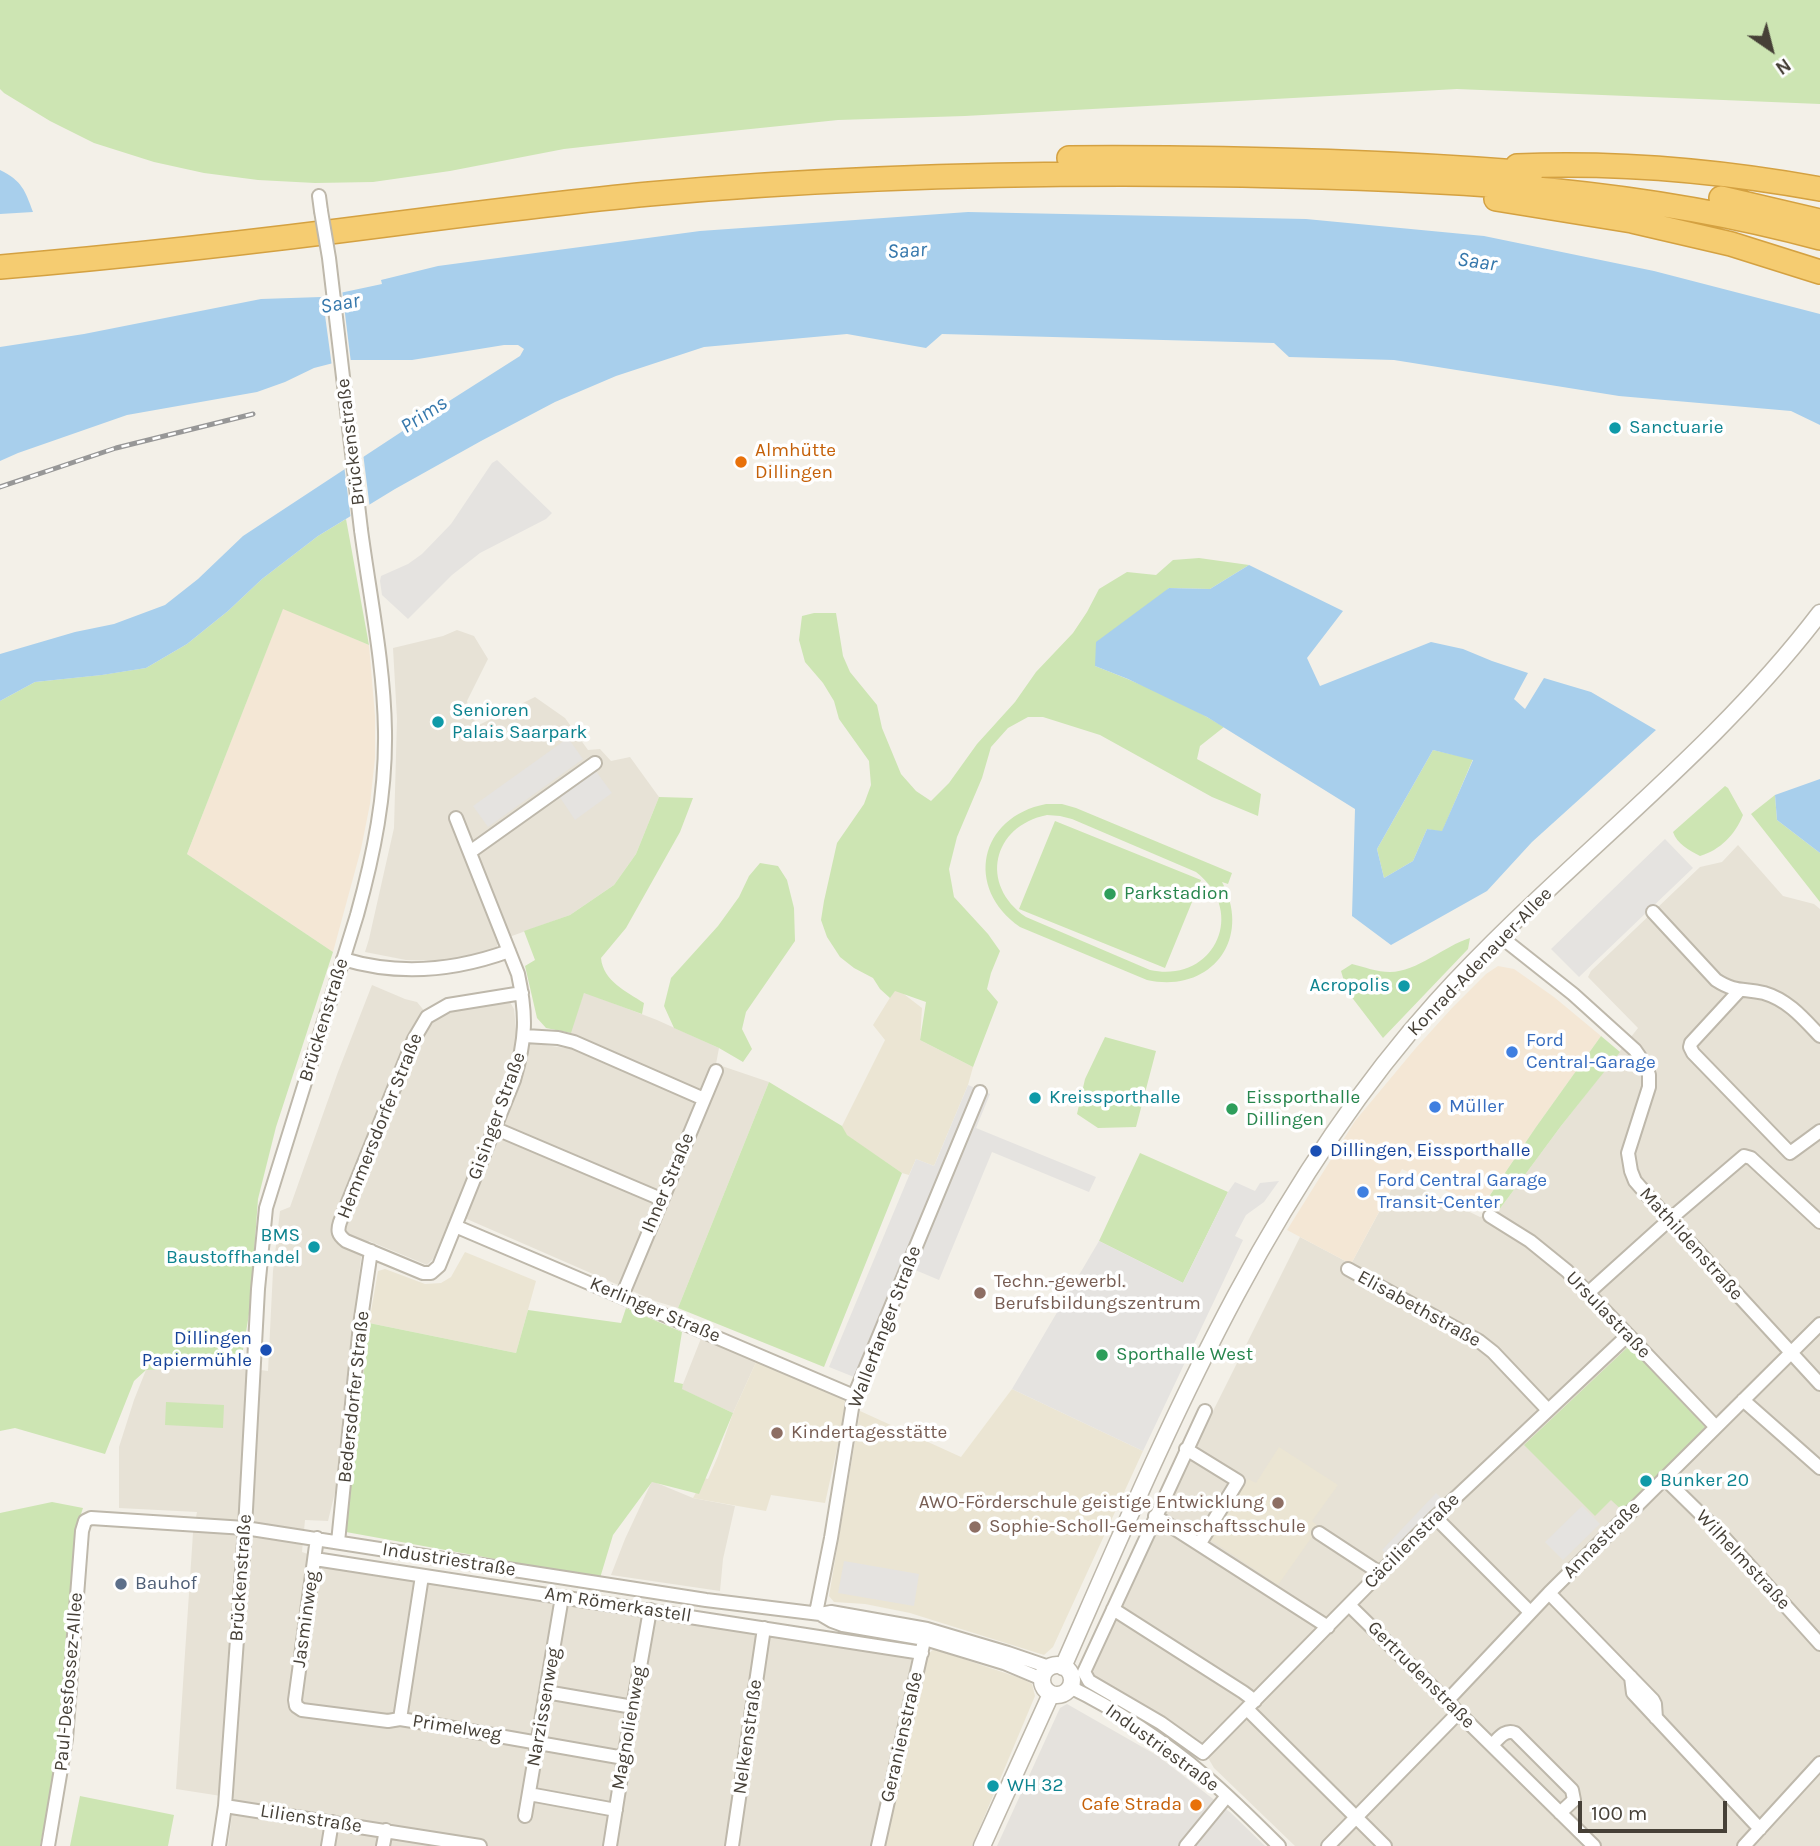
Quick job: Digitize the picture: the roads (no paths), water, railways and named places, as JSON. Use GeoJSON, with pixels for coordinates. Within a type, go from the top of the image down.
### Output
{"type":"FeatureCollection","features":[{"type":"Feature","properties":{"kind":"highway"},"geometry":{"type":"LineString","coordinates":[[0,254],[87,247],[557,190],[788,169],[1014,159],[1176,157],[1322,160],[1472,168],[1660,187],[1820,221]]}},
{"type":"Feature","properties":{"kind":"highway"},"geometry":{"type":"LineString","coordinates":[[1472,168],[1542,165],[1683,171],[1820,189]]}},
{"type":"Feature","properties":{"kind":"highway"},"geometry":{"type":"LineString","coordinates":[[0,267],[250,241],[556,203],[776,184],[1041,173],[1191,173],[1402,180],[1542,189],[1622,198],[1728,215],[1820,239]]}},
{"type":"Feature","properties":{"kind":"highway"},"geometry":{"type":"LineString","coordinates":[[1402,180],[1468,195],[1632,220],[1731,244],[1820,272]]}},
{"type":"Feature","properties":{"kind":"street","name":"Brückenstraße"},"geometry":{"type":"LineString","coordinates":[[219,1846],[225,1805],[266,1208],[360,905],[380,816],[384,757],[382,684],[319,196]]}},
{"type":"Feature","properties":{"kind":"street","name":"Konrad-Adenauer-Allee"},"geometry":{"type":"LineString","coordinates":[[1051,1671],[1193,1380],[1257,1256],[1295,1191],[1346,1116],[1435,1004],[1501,937],[1710,739],[1773,672],[1820,613]]}},
{"type":"Feature","properties":{"kind":"street"},"geometry":{"type":"LineString","coordinates":[[470,852],[596,763]]}},
{"type":"Feature","properties":{"kind":"street","name":"Gisinger Straße"},"geometry":{"type":"LineString","coordinates":[[431,1273],[439,1266],[514,1080],[525,1035],[518,974],[456,818]]}},
{"type":"Feature","properties":{"kind":"street"},"geometry":{"type":"LineString","coordinates":[[1653,912],[1716,980],[1739,991],[1760,992],[1775,997],[1800,1014],[1820,1036]]}},
{"type":"Feature","properties":{"kind":"street","name":"Mathildenstraße"},"geometry":{"type":"LineString","coordinates":[[1501,937],[1591,1009],[1635,1050],[1649,1075],[1645,1103],[1630,1142],[1628,1162],[1635,1181],[1820,1384]]}},
{"type":"Feature","properties":{"kind":"street"},"geometry":{"type":"LineString","coordinates":[[343,959],[374,967],[444,969],[509,951]]}},
{"type":"Feature","properties":{"kind":"street"},"geometry":{"type":"LineString","coordinates":[[1739,991],[1691,1043],[1693,1053],[1790,1153],[1820,1131]]}},
{"type":"Feature","properties":{"kind":"street","name":"Hemmersdorfer Straße"},"geometry":{"type":"LineString","coordinates":[[431,1273],[423,1273],[346,1241],[338,1230],[399,1076],[427,1017],[448,1005],[522,993]]}},
{"type":"Feature","properties":{"kind":"street"},"geometry":{"type":"LineString","coordinates":[[525,1035],[574,1042],[704,1099]]}},
{"type":"Feature","properties":{"kind":"street","name":"Ihner Straße"},"geometry":{"type":"LineString","coordinates":[[622,1296],[716,1071]]}},
{"type":"Feature","properties":{"kind":"street","name":"Wallerfanger Straße"},"geometry":{"type":"LineString","coordinates":[[818,1614],[854,1396],[980,1092]]}},
{"type":"Feature","properties":{"kind":"street"},"geometry":{"type":"LineString","coordinates":[[494,1128],[661,1199]]}},
{"type":"Feature","properties":{"kind":"street"},"geometry":{"type":"LineString","coordinates":[[1588,1293],[1744,1156],[1751,1158],[1820,1222]]}},
{"type":"Feature","properties":{"kind":"street","name":"Ursulastraße"},"geometry":{"type":"LineString","coordinates":[[1490,1216],[1541,1249],[1567,1271],[1716,1426]]}},
{"type":"Feature","properties":{"kind":"street","name":"Kerlinger Straße"},"geometry":{"type":"LineString","coordinates":[[455,1226],[854,1396]]}},
{"type":"Feature","properties":{"kind":"street","name":"Bedersdorfer Straße"},"geometry":{"type":"LineString","coordinates":[[338,1542],[360,1325],[371,1251]]}},
{"type":"Feature","properties":{"kind":"street","name":"Elisabethstraße"},"geometry":{"type":"LineString","coordinates":[[1348,1269],[1479,1341],[1493,1352],[1548,1410]]}},
{"type":"Feature","properties":{"kind":"street","name":"Annastraße"},"geometry":{"type":"LineString","coordinates":[[1447,1700],[1530,1612],[1820,1324]]}},
{"type":"Feature","properties":{"kind":"street","name":"Cäcilienstraße"},"geometry":{"type":"LineString","coordinates":[[1113,1609],[1084,1669],[1084,1675],[1089,1681],[1161,1723],[1203,1753],[1435,1517],[1628,1335]]}},
{"type":"Feature","properties":{"kind":"street"},"geometry":{"type":"LineString","coordinates":[[1743,1400],[1820,1468]]}},
{"type":"Feature","properties":{"kind":"street"},"geometry":{"type":"LineString","coordinates":[[1205,1410],[1113,1609],[1243,1692],[1251,1705],[1385,1846]]}},
{"type":"Feature","properties":{"kind":"street"},"geometry":{"type":"LineString","coordinates":[[1186,1449],[1238,1481],[1200,1543]]}},
{"type":"Feature","properties":{"kind":"street","name":"Wilhelmstraße"},"geometry":{"type":"LineString","coordinates":[[1664,1478],[1720,1533],[1820,1644]]}},
{"type":"Feature","properties":{"kind":"street"},"geometry":{"type":"LineString","coordinates":[[1156,1516],[1328,1627]]}},
{"type":"Feature","properties":{"kind":"street"},"geometry":{"type":"LineString","coordinates":[[1435,1517],[1530,1612]]}},
{"type":"Feature","properties":{"kind":"street","name":"Industriestraße"},"geometry":{"type":"LineString","coordinates":[[88,1519],[245,1528],[706,1600],[818,1614],[843,1625],[926,1634],[1008,1653],[1051,1671]]}},
{"type":"Feature","properties":{"kind":"street","name":"Paul-Desfossez-Allee"},"geometry":{"type":"LineString","coordinates":[[48,1846],[66,1739],[82,1531],[83,1524],[88,1519]]}},
{"type":"Feature","properties":{"kind":"street"},"geometry":{"type":"LineString","coordinates":[[1319,1533],[1380,1573]]}},
{"type":"Feature","properties":{"kind":"street","name":"Jasminweg"},"geometry":{"type":"LineString","coordinates":[[295,1700],[317,1538]]}},
{"type":"Feature","properties":{"kind":"street","name":"Am Römerkastell"},"geometry":{"type":"LineString","coordinates":[[315,1559],[922,1653]]}},
{"type":"Feature","properties":{"kind":"street"},"geometry":{"type":"LineString","coordinates":[[400,1720],[422,1576]]}},
{"type":"Feature","properties":{"kind":"street"},"geometry":{"type":"LineString","coordinates":[[1549,1593],[1631,1677],[1633,1693],[1760,1829]]}},
{"type":"Feature","properties":{"kind":"street","name":"Narzissenweg"},"geometry":{"type":"LineString","coordinates":[[525,1816],[562,1597]]}},
{"type":"Feature","properties":{"kind":"street","name":"Gertrudenstraße"},"geometry":{"type":"LineString","coordinates":[[1349,1605],[1594,1846]]}},
{"type":"Feature","properties":{"kind":"street","name":"Magnolienweg"},"geometry":{"type":"LineString","coordinates":[[610,1846],[650,1610]]}},
{"type":"Feature","properties":{"kind":"street","name":"Nelkenstraße"},"geometry":{"type":"LineString","coordinates":[[732,1846],[764,1628]]}},
{"type":"Feature","properties":{"kind":"street","name":"Geranienstraße"},"geometry":{"type":"LineString","coordinates":[[878,1846],[926,1634]]}},
{"type":"Feature","properties":{"kind":"street"},"geometry":{"type":"LineString","coordinates":[[1067,1669],[1071,1677],[1070,1686],[1060,1695],[1051,1694],[1044,1688],[1051,1671],[1067,1669]]}},
{"type":"Feature","properties":{"kind":"street","name":"Industriestraße"},"geometry":{"type":"LineString","coordinates":[[1070,1686],[1111,1709],[1203,1774],[1279,1846]]}},
{"type":"Feature","properties":{"kind":"street"},"geometry":{"type":"LineString","coordinates":[[546,1692],[633,1707]]}},
{"type":"Feature","properties":{"kind":"street"},"geometry":{"type":"LineString","coordinates":[[982,1846],[1051,1694]]}},
{"type":"Feature","properties":{"kind":"street","name":"Primelweg"},"geometry":{"type":"LineString","coordinates":[[295,1700],[296,1706],[302,1710],[388,1721],[400,1720],[624,1758]]}},
{"type":"Feature","properties":{"kind":"street"},"geometry":{"type":"LineString","coordinates":[[1328,1846],[1459,1712]]}},
{"type":"Feature","properties":{"kind":"street","name":"Gertrudenstraße"},"geometry":{"type":"LineString","coordinates":[[1492,1745],[1505,1732],[1515,1733],[1572,1790],[1574,1800],[1560,1813]]}},
{"type":"Feature","properties":{"kind":"street"},"geometry":{"type":"LineString","coordinates":[[1744,1846],[1820,1763]]}},
{"type":"Feature","properties":{"kind":"street"},"geometry":{"type":"LineString","coordinates":[[529,1794],[615,1810]]}},
{"type":"Feature","properties":{"kind":"street"},"geometry":{"type":"LineString","coordinates":[[1186,1846],[1227,1796]]}},
{"type":"Feature","properties":{"kind":"street","name":"Lilienstraße"},"geometry":{"type":"LineString","coordinates":[[225,1805],[386,1830],[436,1843],[480,1846]]}},
{"type":"Feature","properties":{"kind":"street"},"geometry":{"type":"LineString","coordinates":[[328,1846],[332,1822]]}},
{"type":"Feature","properties":{"kind":"street"},"geometry":{"type":"LineString","coordinates":[[383,1846],[386,1830]]}},
{"type":"Feature","properties":{"kind":"water"},"geometry":{"type":"Polygon","coordinates":[[[0,170],[22,187],[33,212],[0,214],[0,170]]]}},
{"type":"Feature","properties":{"kind":"water","name":"Saar"},"geometry":{"type":"Polygon","coordinates":[[[968,212],[1306,219],[1484,236],[1654,271],[1820,314],[1820,425],[1791,411],[1619,396],[1394,360],[1289,357],[1274,343],[942,334],[926,348],[847,334],[704,347],[616,376],[555,402],[395,489],[318,536],[262,579],[187,644],[146,668],[35,682],[0,701],[0,654],[75,632],[114,624],[165,605],[198,579],[243,536],[520,356],[524,349],[518,345],[504,345],[412,360],[345,360],[314,368],[257,392],[127,415],[0,461],[0,347],[84,334],[261,299],[321,297],[382,284],[381,280],[438,266],[700,231],[968,212]]]}},
{"type":"Feature","properties":{"kind":"water"},"geometry":{"type":"Polygon","coordinates":[[[1249,565],[1343,611],[1307,658],[1320,686],[1431,642],[1463,649],[1528,673],[1514,699],[1525,709],[1544,678],[1591,692],[1656,730],[1532,842],[1487,891],[1391,945],[1352,916],[1355,809],[1207,717],[1095,666],[1096,642],[1169,588],[1210,589],[1249,565]],[[1433,750],[1377,849],[1384,878],[1413,861],[1427,829],[1442,831],[1473,760],[1433,750]]]}},
{"type":"Feature","properties":{"kind":"water"},"geometry":{"type":"Polygon","coordinates":[[[1820,779],[1820,853],[1777,820],[1775,795],[1820,779]]]}},
{"type":"Feature","properties":{"kind":"railway"},"geometry":{"type":"LineString","coordinates":[[0,487],[116,448],[253,414]]}},
{"type":"Feature","properties":{"kind":"place","name":"Sanctuarie"},"geometry":{"type":"Point","coordinates":[1615,428]}},
{"type":"Feature","properties":{"kind":"place","name":"Almhütte Dillingen"},"geometry":{"type":"Point","coordinates":[741,462]}},
{"type":"Feature","properties":{"kind":"place","name":"Senioren Palais Saarpark"},"geometry":{"type":"Point","coordinates":[438,722]}},
{"type":"Feature","properties":{"kind":"place","name":"Parkstadion"},"geometry":{"type":"Point","coordinates":[1110,894]}},
{"type":"Feature","properties":{"kind":"place","name":"Acropolis"},"geometry":{"type":"Point","coordinates":[1404,986]}},
{"type":"Feature","properties":{"kind":"place","name":"Ford Central-Garage"},"geometry":{"type":"Point","coordinates":[1512,1052]}},
{"type":"Feature","properties":{"kind":"place","name":"Kreissporthalle"},"geometry":{"type":"Point","coordinates":[1035,1098]}},
{"type":"Feature","properties":{"kind":"place","name":"Müller"},"geometry":{"type":"Point","coordinates":[1435,1107]}},
{"type":"Feature","properties":{"kind":"place","name":"Eissporthalle Dillingen"},"geometry":{"type":"Point","coordinates":[1232,1109]}},
{"type":"Feature","properties":{"kind":"place","name":"Dillingen, Eissporthalle"},"geometry":{"type":"Point","coordinates":[1316,1151]}},
{"type":"Feature","properties":{"kind":"place","name":"Ford Central Garage Transit-Center"},"geometry":{"type":"Point","coordinates":[1363,1192]}},
{"type":"Feature","properties":{"kind":"place","name":"BMS Baustoffhandel"},"geometry":{"type":"Point","coordinates":[314,1247]}},
{"type":"Feature","properties":{"kind":"place","name":"Techn.-gewerbl. Berufsbildungszentrum"},"geometry":{"type":"Point","coordinates":[980,1293]}},
{"type":"Feature","properties":{"kind":"place","name":"Dillingen Papiermühle"},"geometry":{"type":"Point","coordinates":[266,1350]}},
{"type":"Feature","properties":{"kind":"place","name":"Sporthalle West"},"geometry":{"type":"Point","coordinates":[1102,1355]}},
{"type":"Feature","properties":{"kind":"place","name":"Kindertagesstätte"},"geometry":{"type":"Point","coordinates":[777,1433]}},
{"type":"Feature","properties":{"kind":"place","name":"Bunker 20"},"geometry":{"type":"Point","coordinates":[1646,1481]}},
{"type":"Feature","properties":{"kind":"place","name":"AWO-Förderschule geistige Entwicklung"},"geometry":{"type":"Point","coordinates":[1278,1503]}},
{"type":"Feature","properties":{"kind":"place","name":"Sophie-Scholl-Gemeinschaftsschule"},"geometry":{"type":"Point","coordinates":[975,1527]}},
{"type":"Feature","properties":{"kind":"place","name":"Bauhof"},"geometry":{"type":"Point","coordinates":[121,1584]}},
{"type":"Feature","properties":{"kind":"place","name":"WH 32"},"geometry":{"type":"Point","coordinates":[993,1786]}},
{"type":"Feature","properties":{"kind":"place","name":"Cafe Strada"},"geometry":{"type":"Point","coordinates":[1196,1805]}},
{"type":"Feature","properties":{"kind":"water label","name":"Prims"},"geometry":{"type":"Point","coordinates":[424,415]}}]}
